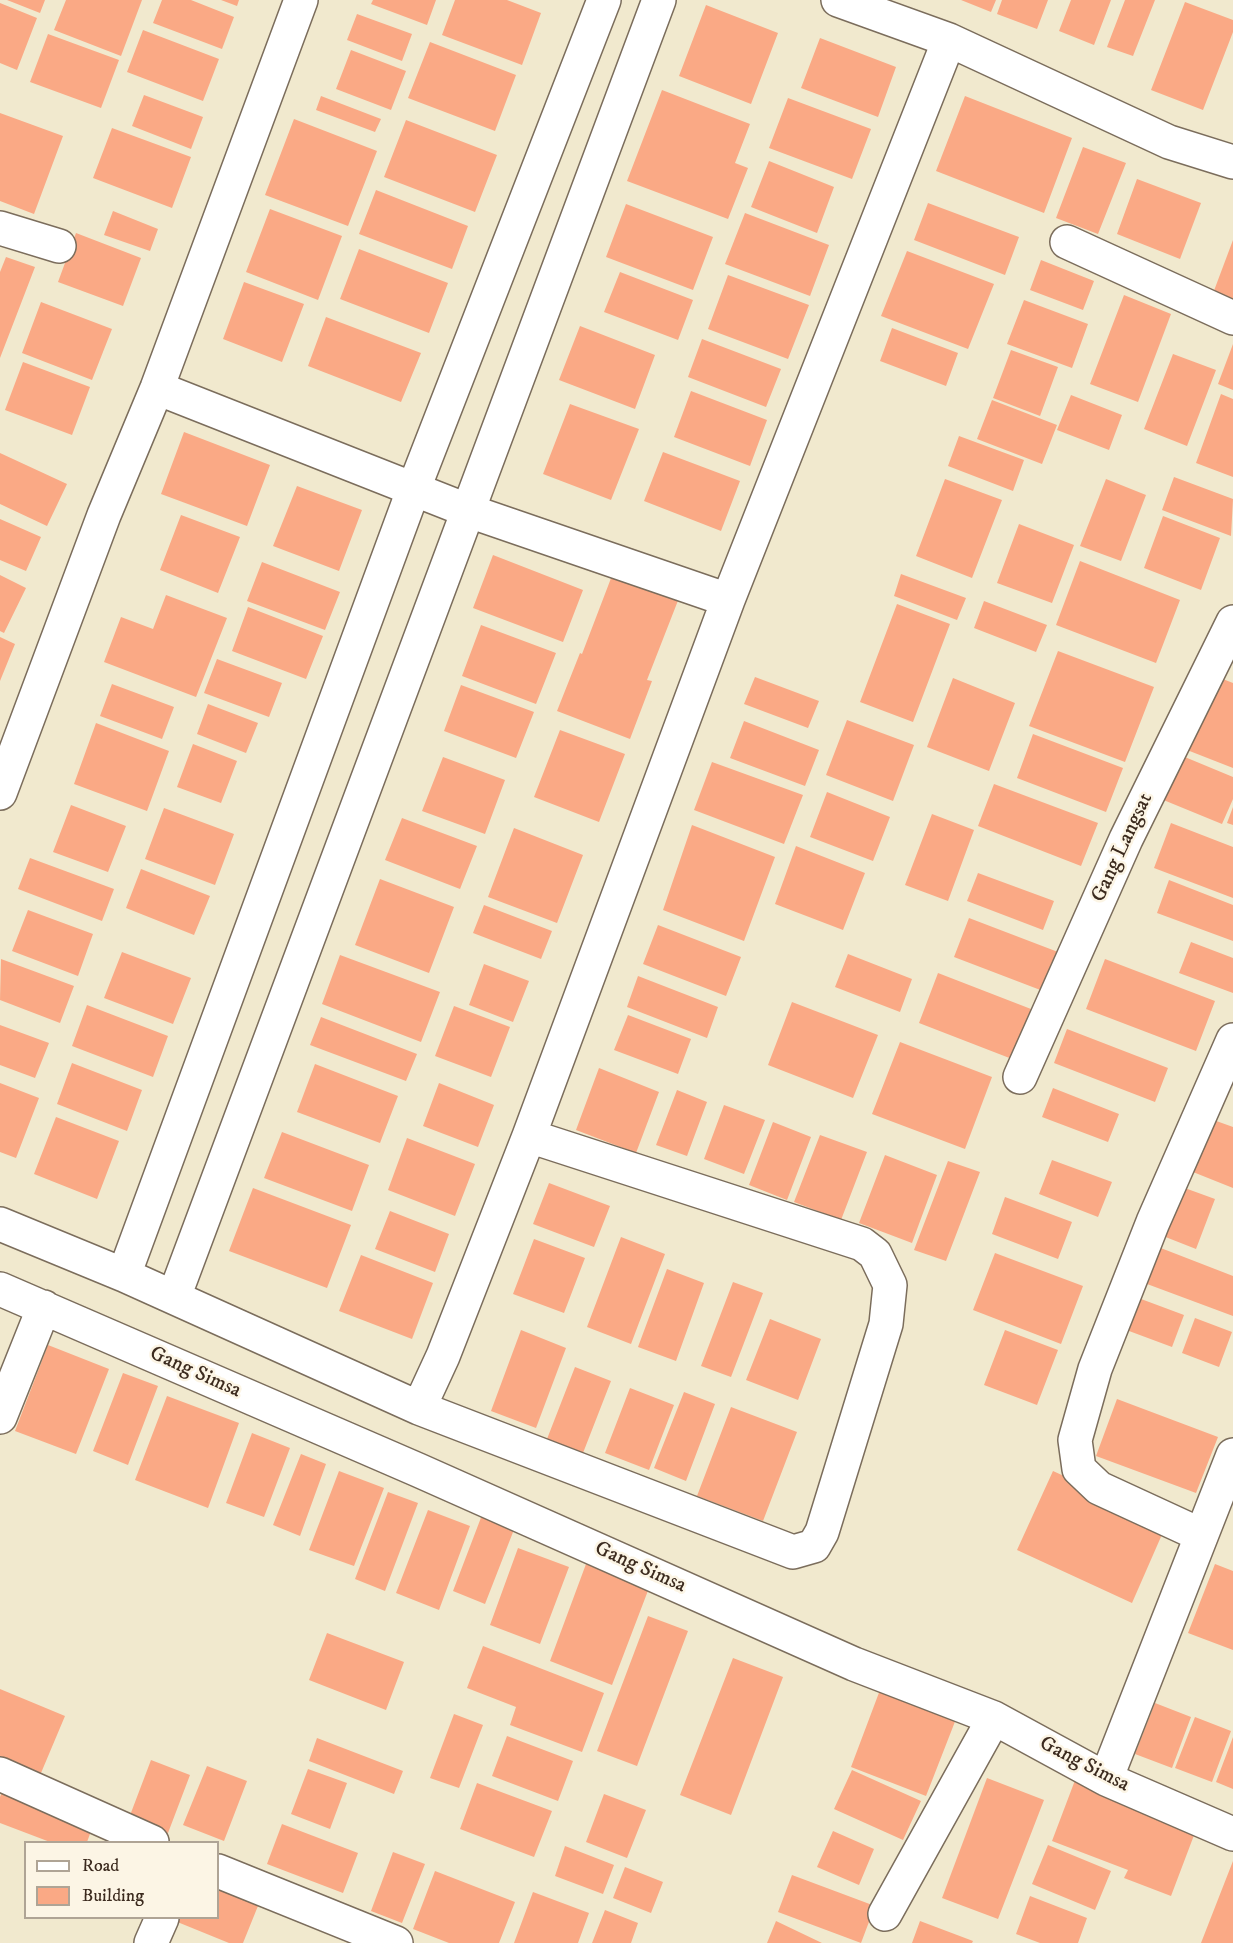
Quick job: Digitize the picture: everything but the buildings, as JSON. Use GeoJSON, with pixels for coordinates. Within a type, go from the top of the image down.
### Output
{"type":"FeatureCollection","features":[{"type":"Feature","properties":{"kind":"street"},"geometry":{"type":"LineString","coordinates":[[0,793],[104,515],[157,388],[301,0]]}},
{"type":"Feature","properties":{"kind":"street"},"geometry":{"type":"LineString","coordinates":[[124,1275],[414,488],[604,0]]}},
{"type":"Feature","properties":{"kind":"street"},"geometry":{"type":"LineString","coordinates":[[174,1297],[659,0]]}},
{"type":"Feature","properties":{"kind":"street"},"geometry":{"type":"LineString","coordinates":[[838,0],[949,40],[1169,142],[1233,162]]}},
{"type":"Feature","properties":{"kind":"street"},"geometry":{"type":"LineString","coordinates":[[418,1408],[443,1356],[529,1136],[728,600],[949,40]]}},
{"type":"Feature","properties":{"kind":"street"},"geometry":{"type":"LineString","coordinates":[[0,228],[59,246]]}},
{"type":"Feature","properties":{"kind":"street"},"geometry":{"type":"LineString","coordinates":[[1067,242],[1233,318]]}},
{"type":"Feature","properties":{"kind":"street"},"geometry":{"type":"LineString","coordinates":[[157,388],[469,511],[728,600]]}},
{"type":"Feature","properties":{"kind":"street","name":"Gang Langsat"},"geometry":{"type":"LineString","coordinates":[[1020,1077],[1126,839],[1233,622]]}},
{"type":"Feature","properties":{"kind":"street"},"geometry":{"type":"LineString","coordinates":[[1201,1535],[1099,1488],[1079,1469],[1075,1440],[1095,1368],[1153,1222],[1222,1096],[1233,1040]]}},
{"type":"Feature","properties":{"kind":"street"},"geometry":{"type":"LineString","coordinates":[[0,1224],[174,1297],[418,1408],[793,1551],[814,1546],[822,1532],[886,1324],[890,1285],[875,1254],[862,1244],[529,1136]]}},
{"type":"Feature","properties":{"kind":"street","name":"Gang Simsa"},"geometry":{"type":"LineString","coordinates":[[0,1289],[854,1664],[994,1718],[1106,1779],[1233,1834]]}},
{"type":"Feature","properties":{"kind":"street"},"geometry":{"type":"LineString","coordinates":[[0,1417],[44,1307]]}},
{"type":"Feature","properties":{"kind":"street"},"geometry":{"type":"LineString","coordinates":[[1106,1779],[1233,1455]]}},
{"type":"Feature","properties":{"kind":"street"},"geometry":{"type":"LineString","coordinates":[[885,1914],[994,1718]]}},
{"type":"Feature","properties":{"kind":"street"},"geometry":{"type":"LineString","coordinates":[[0,1774],[150,1841]]}},
{"type":"Feature","properties":{"kind":"street"},"geometry":{"type":"LineString","coordinates":[[219,1872],[340,1933],[396,1943]]}},
{"type":"Feature","properties":{"kind":"street"},"geometry":{"type":"LineString","coordinates":[[151,1943],[161,1919]]}}]}
